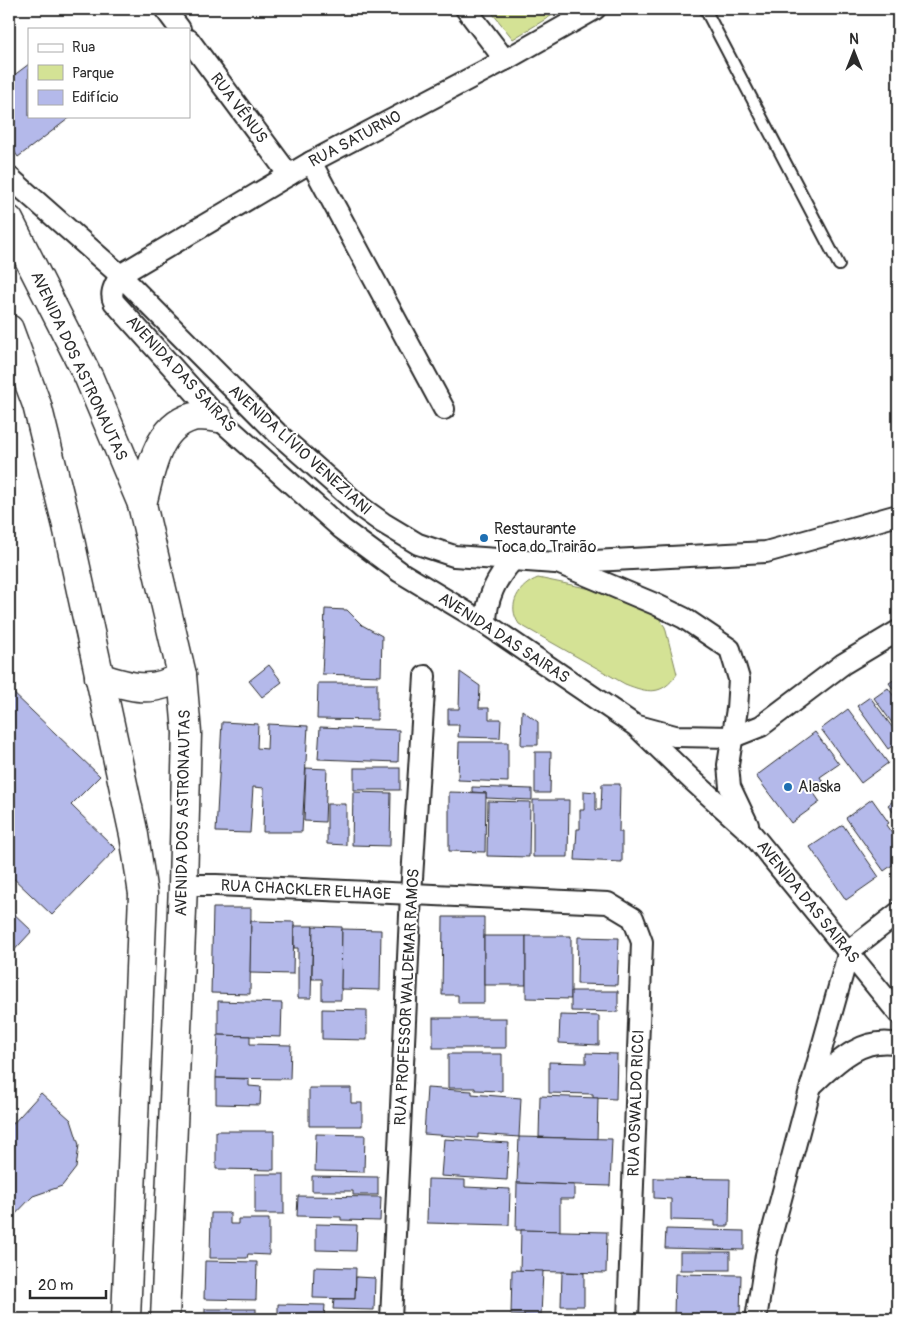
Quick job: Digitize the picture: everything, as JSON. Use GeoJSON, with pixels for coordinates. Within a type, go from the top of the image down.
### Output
{"type":"FeatureCollection","features":[{"type":"Feature","properties":{"kind":"main road","name":"AVENIDA DOS ASTRONAUTAS"},"geometry":{"type":"LineString","coordinates":[[9,220],[89,378],[142,504],[182,675],[187,733],[183,886],[165,1319]]}},
{"type":"Feature","properties":{"kind":"main road"},"geometry":{"type":"LineString","coordinates":[[9,329],[37,405],[67,526],[134,835],[143,894],[126,1319]]}},
{"type":"Feature","properties":{"kind":"main road"},"geometry":{"type":"LineString","coordinates":[[142,504],[160,445],[174,427],[184,420],[200,416],[218,418]]}},
{"type":"Feature","properties":{"kind":"main road"},"geometry":{"type":"LineString","coordinates":[[99,677],[126,686],[142,687],[170,683],[182,675]]}},
{"type":"Feature","properties":{"kind":"street"},"geometry":{"type":"LineString","coordinates":[[165,9],[179,28]]}},
{"type":"Feature","properties":{"kind":"street"},"geometry":{"type":"LineString","coordinates":[[466,9],[505,60]]}},
{"type":"Feature","properties":{"kind":"street","name":"RUA SATURNO"},"geometry":{"type":"LineString","coordinates":[[120,275],[311,162],[505,60],[568,15],[595,9]]}},
{"type":"Feature","properties":{"kind":"street","name":"RUA VÊNUS"},"geometry":{"type":"LineString","coordinates":[[190,41],[289,175]]}},
{"type":"Feature","properties":{"kind":"street"},"geometry":{"type":"LineString","coordinates":[[311,162],[444,409]]}},
{"type":"Feature","properties":{"kind":"street","name":"AVENIDA LÍVIO VENEZIANI"},"geometry":{"type":"LineString","coordinates":[[9,177],[120,275],[277,433],[362,508],[383,524],[418,544],[454,556],[555,562],[766,552],[898,516]]}},
{"type":"Feature","properties":{"kind":"street","name":"AVENIDA DAS SAIRAS"},"geometry":{"type":"LineString","coordinates":[[120,275],[112,292],[111,297],[114,302],[218,418],[342,529],[400,572],[486,624],[636,726],[752,834],[898,1012]]}},
{"type":"Feature","properties":{"kind":"street"},"geometry":{"type":"LineString","coordinates":[[486,624],[486,610],[495,584],[513,560]]}},
{"type":"Feature","properties":{"kind":"street"},"geometry":{"type":"LineString","coordinates":[[555,562],[684,618],[730,649],[739,679],[728,764],[730,787],[752,834]]}},
{"type":"Feature","properties":{"kind":"street"},"geometry":{"type":"LineString","coordinates":[[636,726],[675,736],[733,736],[760,726],[842,664],[898,631]]}},
{"type":"Feature","properties":{"kind":"street","name":"RUA PROFESSOR WALDEMAR RAMOS"},"geometry":{"type":"LineString","coordinates":[[391,1319],[411,894],[425,676]]}},
{"type":"Feature","properties":{"kind":"street","name":"RUA CHACKLER ELHAGE"},"geometry":{"type":"LineString","coordinates":[[183,886],[608,903]]}},
{"type":"Feature","properties":{"kind":"street","name":"RUA OSWALDO RICCI"},"geometry":{"type":"LineString","coordinates":[[608,903],[634,918],[642,942],[628,1319]]}},
{"type":"Feature","properties":{"kind":"street"},"geometry":{"type":"LineString","coordinates":[[756,1319],[766,1255],[849,951],[898,913]]}},
{"type":"Feature","properties":{"kind":"street"},"geometry":{"type":"LineString","coordinates":[[811,1086],[852,1051],[869,1043],[898,1044]]}},
{"type":"Feature","properties":{"kind":"lane"},"geometry":{"type":"LineString","coordinates":[[705,9],[839,265]]}},
{"type":"Feature","properties":{"kind":"green space"},"geometry":{"type":"Polygon","coordinates":[[[489,9],[557,9],[559,11],[513,39],[489,9]]]}},
{"type":"Feature","properties":{"kind":"green space"},"geometry":{"type":"Polygon","coordinates":[[[538,578],[620,595],[653,610],[665,627],[677,674],[666,686],[654,691],[633,687],[519,624],[514,610],[516,596],[525,585],[538,578]]]}},
{"type":"Feature","properties":{"kind":"building"},"geometry":{"type":"Polygon","coordinates":[[[28,65],[28,118],[69,118],[18,157],[9,144],[9,79],[28,65]]]}},
{"type":"Feature","properties":{"kind":"building"},"geometry":{"type":"Polygon","coordinates":[[[325,609],[347,610],[362,625],[382,636],[381,676],[322,674],[325,609]]]}},
{"type":"Feature","properties":{"kind":"building"},"geometry":{"type":"Polygon","coordinates":[[[269,665],[282,682],[262,697],[249,681],[269,665]]]}},
{"type":"Feature","properties":{"kind":"building"},"geometry":{"type":"Polygon","coordinates":[[[460,672],[480,686],[479,708],[489,708],[489,719],[501,719],[500,738],[458,737],[459,725],[448,725],[448,709],[459,709],[460,672]]]}},
{"type":"Feature","properties":{"kind":"building"},"geometry":{"type":"Polygon","coordinates":[[[898,677],[898,696],[889,683],[898,677]]]}},
{"type":"Feature","properties":{"kind":"building"},"geometry":{"type":"Polygon","coordinates":[[[318,683],[377,683],[377,720],[317,719],[318,683]]]}},
{"type":"Feature","properties":{"kind":"building"},"geometry":{"type":"Polygon","coordinates":[[[888,688],[898,702],[898,731],[874,698],[888,688]]]}},
{"type":"Feature","properties":{"kind":"building"},"geometry":{"type":"Polygon","coordinates":[[[9,689],[100,776],[71,805],[116,849],[52,915],[9,874],[9,689]]]}},
{"type":"Feature","properties":{"kind":"building"},"geometry":{"type":"Polygon","coordinates":[[[870,697],[898,735],[898,742],[888,749],[857,706],[870,697]]]}},
{"type":"Feature","properties":{"kind":"building"},"geometry":{"type":"Polygon","coordinates":[[[848,709],[888,763],[861,783],[821,729],[848,709]]]}},
{"type":"Feature","properties":{"kind":"building"},"geometry":{"type":"Polygon","coordinates":[[[522,710],[538,722],[538,745],[521,745],[522,710]]]}},
{"type":"Feature","properties":{"kind":"building"},"geometry":{"type":"Polygon","coordinates":[[[222,722],[258,724],[257,748],[267,749],[268,724],[308,726],[302,832],[263,832],[264,788],[253,787],[250,833],[216,832],[222,722]]]}},
{"type":"Feature","properties":{"kind":"building"},"geometry":{"type":"Polygon","coordinates":[[[320,727],[399,730],[398,762],[318,759],[320,727]]]}},
{"type":"Feature","properties":{"kind":"building"},"geometry":{"type":"Polygon","coordinates":[[[815,732],[839,764],[820,777],[824,784],[813,792],[820,802],[791,823],[756,776],[815,732]]]}},
{"type":"Feature","properties":{"kind":"building"},"geometry":{"type":"Polygon","coordinates":[[[459,742],[508,742],[508,782],[458,780],[459,742]]]}},
{"type":"Feature","properties":{"kind":"building"},"geometry":{"type":"Polygon","coordinates":[[[535,752],[551,752],[550,793],[535,793],[535,752]]]}},
{"type":"Feature","properties":{"kind":"building"},"geometry":{"type":"Polygon","coordinates":[[[306,768],[327,769],[325,822],[304,821],[306,768]]]}},
{"type":"Feature","properties":{"kind":"building"},"geometry":{"type":"Polygon","coordinates":[[[354,768],[400,768],[400,790],[354,790],[354,768]]]}},
{"type":"Feature","properties":{"kind":"building"},"geometry":{"type":"Polygon","coordinates":[[[602,784],[620,784],[619,832],[622,832],[622,862],[575,860],[577,829],[580,829],[580,810],[584,810],[584,791],[596,792],[596,810],[601,810],[602,784]]]}},
{"type":"Feature","properties":{"kind":"building"},"geometry":{"type":"Polygon","coordinates":[[[472,787],[532,789],[532,800],[486,798],[486,793],[472,792],[472,787]]]}},
{"type":"Feature","properties":{"kind":"building"},"geometry":{"type":"Polygon","coordinates":[[[353,792],[391,793],[390,846],[352,845],[353,792]]]}},
{"type":"Feature","properties":{"kind":"building"},"geometry":{"type":"Polygon","coordinates":[[[449,792],[486,793],[485,852],[449,851],[449,792]]]}},
{"type":"Feature","properties":{"kind":"building"},"geometry":{"type":"Polygon","coordinates":[[[898,797],[898,828],[892,819],[896,816],[888,805],[898,797]]]}},
{"type":"Feature","properties":{"kind":"building"},"geometry":{"type":"Polygon","coordinates":[[[872,799],[889,823],[886,825],[898,842],[898,861],[884,871],[846,818],[872,799]]]}},
{"type":"Feature","properties":{"kind":"building"},"geometry":{"type":"Polygon","coordinates":[[[533,800],[569,800],[568,857],[533,857],[533,800]]]}},
{"type":"Feature","properties":{"kind":"building"},"geometry":{"type":"Polygon","coordinates":[[[488,801],[530,802],[529,857],[487,856],[488,801]]]}},
{"type":"Feature","properties":{"kind":"building"},"geometry":{"type":"Polygon","coordinates":[[[327,804],[346,804],[346,845],[327,844],[327,804]]]}},
{"type":"Feature","properties":{"kind":"building"},"geometry":{"type":"Polygon","coordinates":[[[843,825],[879,877],[846,900],[810,847],[843,825]]]}},
{"type":"Feature","properties":{"kind":"building"},"geometry":{"type":"Polygon","coordinates":[[[213,908],[251,908],[250,994],[211,993],[213,908]]]}},
{"type":"Feature","properties":{"kind":"building"},"geometry":{"type":"Polygon","coordinates":[[[9,909],[32,931],[9,956],[9,909]]]}},
{"type":"Feature","properties":{"kind":"building"},"geometry":{"type":"Polygon","coordinates":[[[443,917],[484,917],[484,1003],[458,1003],[458,995],[442,995],[443,917]]]}},
{"type":"Feature","properties":{"kind":"building"},"geometry":{"type":"Polygon","coordinates":[[[251,921],[294,922],[293,974],[250,973],[251,921]]]}},
{"type":"Feature","properties":{"kind":"building"},"geometry":{"type":"Polygon","coordinates":[[[294,926],[313,926],[311,998],[298,998],[298,948],[294,948],[294,926]]]}},
{"type":"Feature","properties":{"kind":"building"},"geometry":{"type":"Polygon","coordinates":[[[313,926],[342,927],[341,1000],[322,1000],[322,979],[312,979],[313,926]]]}},
{"type":"Feature","properties":{"kind":"building"},"geometry":{"type":"Polygon","coordinates":[[[342,929],[381,930],[380,990],[341,989],[342,929]]]}},
{"type":"Feature","properties":{"kind":"building"},"geometry":{"type":"Polygon","coordinates":[[[484,936],[526,936],[526,985],[484,985],[484,936]]]}},
{"type":"Feature","properties":{"kind":"building"},"geometry":{"type":"Polygon","coordinates":[[[526,936],[571,936],[571,999],[526,998],[526,936]]]}},
{"type":"Feature","properties":{"kind":"building"},"geometry":{"type":"Polygon","coordinates":[[[578,937],[619,938],[617,985],[577,984],[578,937]]]}},
{"type":"Feature","properties":{"kind":"building"},"geometry":{"type":"Polygon","coordinates":[[[571,991],[618,991],[618,1012],[571,1011],[571,991]]]}},
{"type":"Feature","properties":{"kind":"building"},"geometry":{"type":"Polygon","coordinates":[[[218,1001],[282,1003],[281,1037],[218,1035],[218,1001]]]}},
{"type":"Feature","properties":{"kind":"building"},"geometry":{"type":"Polygon","coordinates":[[[322,1009],[367,1010],[367,1040],[322,1039],[322,1009]]]}},
{"type":"Feature","properties":{"kind":"building"},"geometry":{"type":"Polygon","coordinates":[[[560,1015],[599,1016],[599,1045],[559,1043],[560,1015]]]}},
{"type":"Feature","properties":{"kind":"building"},"geometry":{"type":"Polygon","coordinates":[[[433,1018],[506,1018],[506,1048],[433,1048],[433,1018]]]}},
{"type":"Feature","properties":{"kind":"building"},"geometry":{"type":"Polygon","coordinates":[[[218,1035],[250,1036],[250,1044],[291,1045],[290,1079],[216,1078],[218,1035]]]}},
{"type":"Feature","properties":{"kind":"building"},"geometry":{"type":"Polygon","coordinates":[[[586,1053],[617,1054],[616,1099],[593,1098],[593,1094],[549,1093],[549,1062],[586,1063],[586,1053]]]}},
{"type":"Feature","properties":{"kind":"building"},"geometry":{"type":"Polygon","coordinates":[[[448,1054],[502,1054],[502,1091],[448,1088],[448,1054]]]}},
{"type":"Feature","properties":{"kind":"building"},"geometry":{"type":"Polygon","coordinates":[[[216,1078],[249,1079],[249,1086],[261,1087],[260,1105],[216,1104],[216,1078]]]}},
{"type":"Feature","properties":{"kind":"building"},"geometry":{"type":"Polygon","coordinates":[[[309,1088],[351,1088],[351,1103],[362,1103],[362,1126],[309,1126],[309,1088]]]}},
{"type":"Feature","properties":{"kind":"building"},"geometry":{"type":"Polygon","coordinates":[[[427,1088],[472,1091],[472,1094],[521,1098],[519,1137],[478,1134],[478,1138],[424,1134],[427,1088]]]}},
{"type":"Feature","properties":{"kind":"building"},"geometry":{"type":"Polygon","coordinates":[[[41,1093],[71,1120],[79,1145],[76,1168],[62,1186],[33,1196],[9,1221],[9,1128],[41,1093]]]}},
{"type":"Feature","properties":{"kind":"building"},"geometry":{"type":"Polygon","coordinates":[[[540,1096],[598,1098],[597,1139],[539,1137],[540,1096]]]}},
{"type":"Feature","properties":{"kind":"building"},"geometry":{"type":"Polygon","coordinates":[[[216,1131],[274,1131],[274,1170],[216,1169],[216,1131]]]}},
{"type":"Feature","properties":{"kind":"building"},"geometry":{"type":"Polygon","coordinates":[[[316,1134],[365,1135],[364,1172],[315,1171],[316,1134]]]}},
{"type":"Feature","properties":{"kind":"building"},"geometry":{"type":"Polygon","coordinates":[[[519,1137],[612,1139],[610,1186],[517,1183],[519,1137]]]}},
{"type":"Feature","properties":{"kind":"building"},"geometry":{"type":"Polygon","coordinates":[[[444,1139],[509,1143],[507,1180],[441,1176],[444,1139]]]}},
{"type":"Feature","properties":{"kind":"building"},"geometry":{"type":"Polygon","coordinates":[[[255,1174],[284,1174],[284,1214],[255,1214],[255,1174]]]}},
{"type":"Feature","properties":{"kind":"building"},"geometry":{"type":"Polygon","coordinates":[[[312,1176],[378,1177],[378,1195],[353,1195],[353,1191],[312,1191],[312,1176]]]}},
{"type":"Feature","properties":{"kind":"building"},"geometry":{"type":"Polygon","coordinates":[[[654,1178],[730,1179],[729,1226],[715,1226],[715,1221],[671,1220],[671,1199],[654,1198],[654,1178]]]}},
{"type":"Feature","properties":{"kind":"building"},"geometry":{"type":"Polygon","coordinates":[[[428,1179],[465,1180],[465,1187],[510,1189],[509,1225],[427,1223],[428,1179]]]}},
{"type":"Feature","properties":{"kind":"building"},"geometry":{"type":"Polygon","coordinates":[[[517,1183],[574,1185],[574,1199],[560,1199],[560,1231],[516,1230],[517,1183]]]}},
{"type":"Feature","properties":{"kind":"building"},"geometry":{"type":"Polygon","coordinates":[[[298,1196],[381,1197],[380,1221],[341,1220],[341,1217],[297,1216],[298,1196]]]}},
{"type":"Feature","properties":{"kind":"building"},"geometry":{"type":"Polygon","coordinates":[[[211,1213],[230,1213],[230,1224],[238,1224],[238,1219],[269,1219],[269,1255],[248,1254],[247,1258],[210,1258],[211,1213]]]}},
{"type":"Feature","properties":{"kind":"building"},"geometry":{"type":"Polygon","coordinates":[[[316,1224],[357,1225],[356,1251],[316,1250],[316,1224]]]}},
{"type":"Feature","properties":{"kind":"building"},"geometry":{"type":"Polygon","coordinates":[[[666,1229],[744,1231],[744,1250],[665,1248],[666,1229]]]}},
{"type":"Feature","properties":{"kind":"building"},"geometry":{"type":"Polygon","coordinates":[[[521,1230],[607,1232],[606,1273],[520,1271],[521,1230]]]}},
{"type":"Feature","properties":{"kind":"building"},"geometry":{"type":"Polygon","coordinates":[[[680,1252],[730,1252],[730,1270],[680,1270],[680,1252]]]}},
{"type":"Feature","properties":{"kind":"building"},"geometry":{"type":"Polygon","coordinates":[[[205,1261],[257,1262],[256,1300],[204,1299],[205,1261]]]}},
{"type":"Feature","properties":{"kind":"building"},"geometry":{"type":"Polygon","coordinates":[[[314,1267],[356,1268],[355,1299],[313,1298],[314,1267]]]}},
{"type":"Feature","properties":{"kind":"building"},"geometry":{"type":"Polygon","coordinates":[[[512,1270],[543,1271],[541,1316],[511,1315],[512,1270]]]}},
{"type":"Feature","properties":{"kind":"building"},"geometry":{"type":"Polygon","coordinates":[[[562,1272],[584,1273],[584,1306],[561,1306],[562,1272]]]}},
{"type":"Feature","properties":{"kind":"building"},"geometry":{"type":"Polygon","coordinates":[[[675,1274],[741,1275],[740,1316],[674,1315],[675,1274]]]}},
{"type":"Feature","properties":{"kind":"building"},"geometry":{"type":"Polygon","coordinates":[[[356,1277],[375,1278],[374,1310],[333,1309],[334,1299],[355,1299],[356,1277]]]}},
{"type":"Feature","properties":{"kind":"building"},"geometry":{"type":"Polygon","coordinates":[[[278,1304],[325,1305],[324,1319],[278,1319],[278,1304]]]}},
{"type":"Feature","properties":{"kind":"building"},"geometry":{"type":"Polygon","coordinates":[[[205,1309],[256,1309],[256,1319],[205,1319],[205,1309]]]}},
{"type":"Feature","properties":{"kind":"building"},"geometry":{"type":"Polygon","coordinates":[[[645,1315],[686,1315],[686,1319],[645,1319],[645,1315]]]}},
{"type":"Feature","properties":{"kind":"building"},"geometry":{"type":"Polygon","coordinates":[[[435,1318],[484,1319],[434,1319],[435,1318]]]}},
{"type":"Feature","properties":{"kind":"place","name":"Restaurante Toca do Trairão"},"geometry":{"type":"Point","coordinates":[484,538]}},
{"type":"Feature","properties":{"kind":"place","name":"Alaska"},"geometry":{"type":"Point","coordinates":[788,787]}}]}
